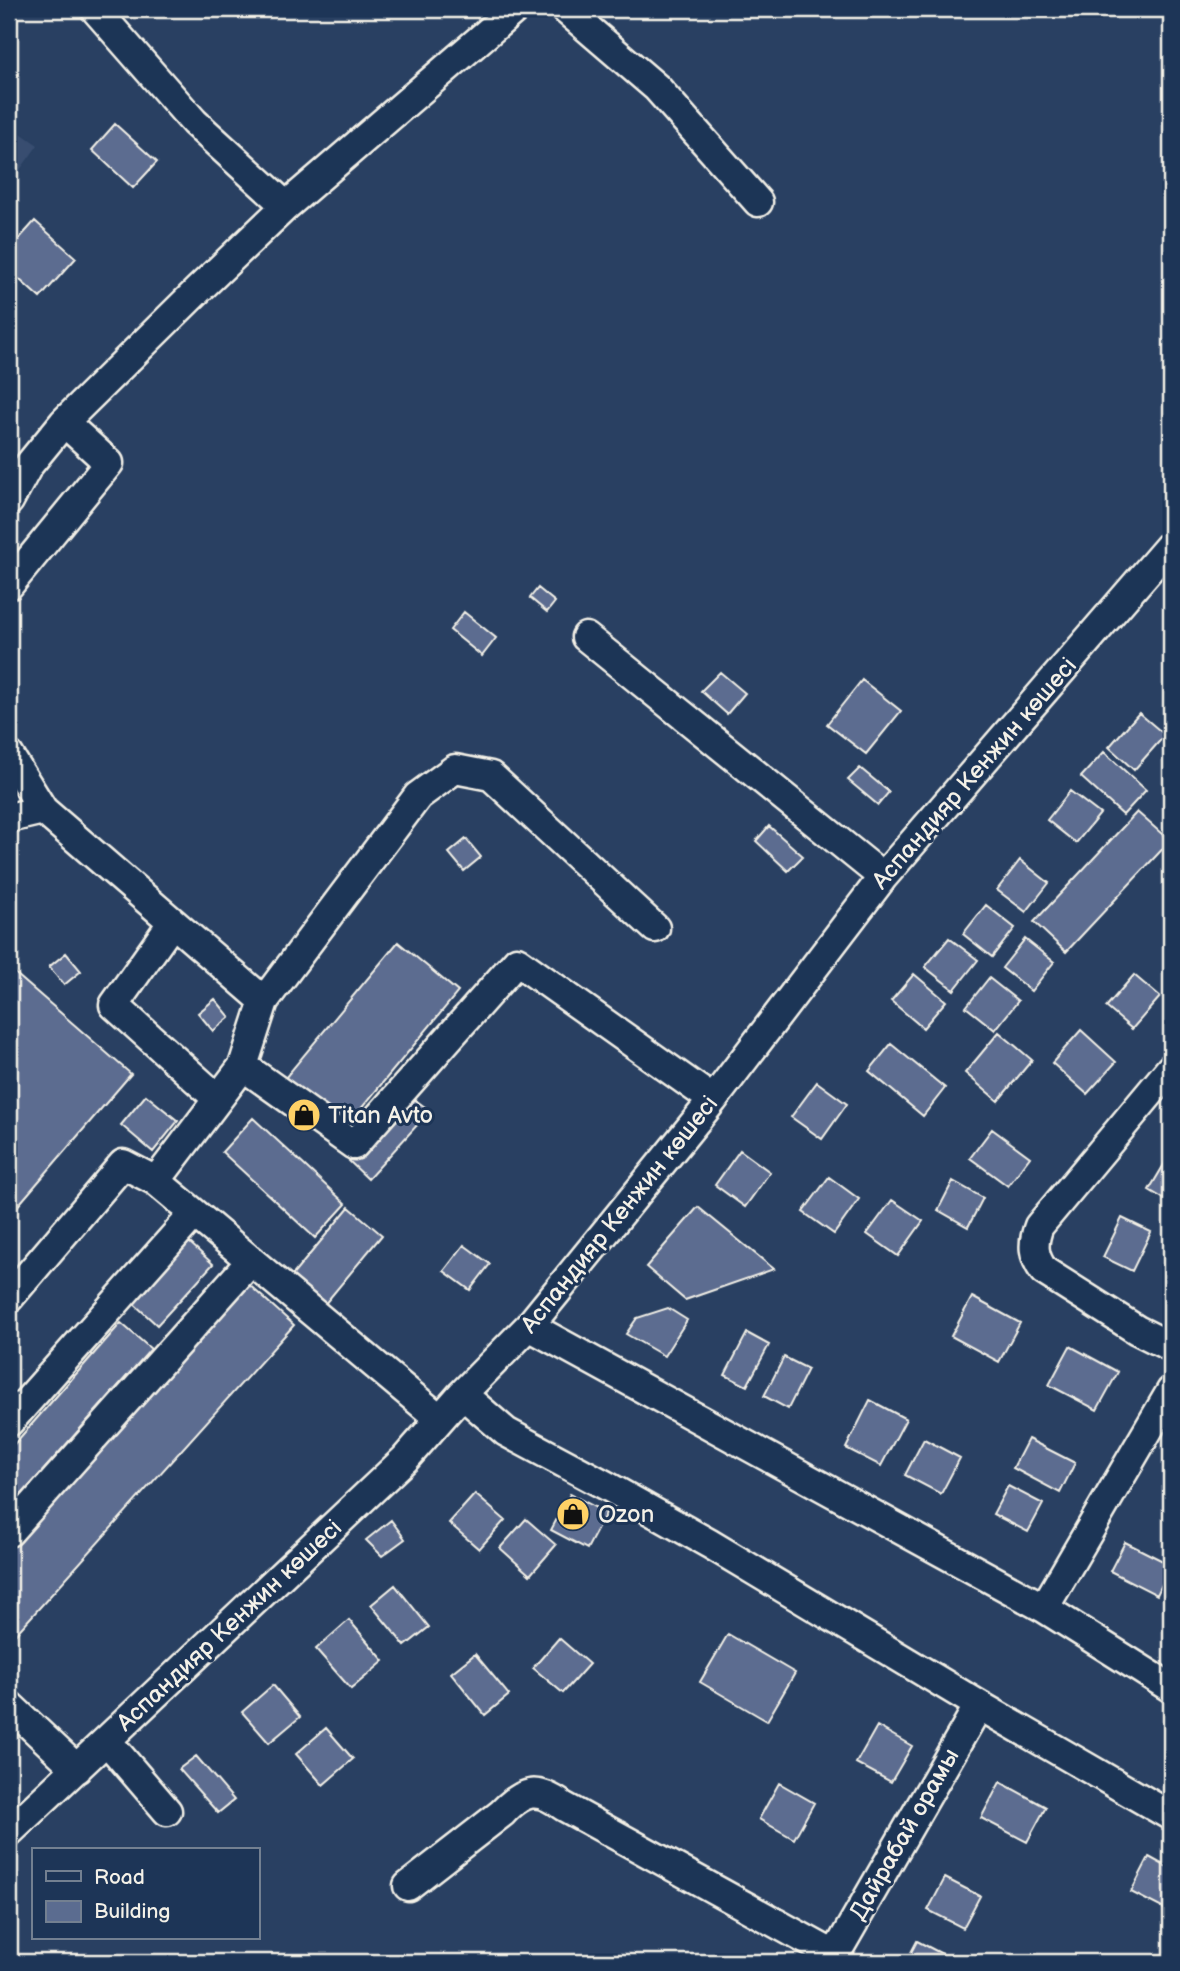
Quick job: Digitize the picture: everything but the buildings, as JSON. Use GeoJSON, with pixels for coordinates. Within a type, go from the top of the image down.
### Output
{"type":"FeatureCollection","features":[{"type":"Feature","properties":{"kind":"street"},"geometry":{"type":"LineString","coordinates":[[95,9],[194,122],[286,206]]}},
{"type":"Feature","properties":{"kind":"street"},"geometry":{"type":"LineString","coordinates":[[9,501],[28,466],[64,422],[286,206],[515,9]]}},
{"type":"Feature","properties":{"kind":"street"},"geometry":{"type":"LineString","coordinates":[[565,9],[657,88],[758,202]]}},
{"type":"Feature","properties":{"kind":"street"},"geometry":{"type":"LineString","coordinates":[[9,585],[109,463],[64,422]]}},
{"type":"Feature","properties":{"kind":"street","name":"Аспандияр Кенжин көшесі"},"geometry":{"type":"LineString","coordinates":[[9,1832],[405,1459],[462,1394],[529,1326],[713,1100],[883,877],[1171,544]]}},
{"type":"Feature","properties":{"kind":"street"},"geometry":{"type":"LineString","coordinates":[[586,637],[883,877]]}},
{"type":"Feature","properties":{"kind":"street"},"geometry":{"type":"LineString","coordinates":[[9,755],[43,810],[264,1001]]}},
{"type":"Feature","properties":{"kind":"street"},"geometry":{"type":"LineString","coordinates":[[156,1181],[243,1066],[264,1001],[418,796],[455,769],[491,776],[655,928]]}},
{"type":"Feature","properties":{"kind":"street"},"geometry":{"type":"LineString","coordinates":[[9,818],[43,810]]}},
{"type":"Feature","properties":{"kind":"street"},"geometry":{"type":"LineString","coordinates":[[172,923],[114,1005],[218,1099]]}},
{"type":"Feature","properties":{"kind":"street"},"geometry":{"type":"LineString","coordinates":[[243,1066],[354,1145],[517,961],[713,1100]]}},
{"type":"Feature","properties":{"kind":"street"},"geometry":{"type":"LineString","coordinates":[[1171,1068],[1039,1226],[1034,1241],[1037,1262],[1044,1271],[1171,1347]]}},
{"type":"Feature","properties":{"kind":"street"},"geometry":{"type":"LineString","coordinates":[[9,1298],[123,1164],[156,1181],[440,1419]]}},
{"type":"Feature","properties":{"kind":"street"},"geometry":{"type":"LineString","coordinates":[[9,1422],[194,1214]]}},
{"type":"Feature","properties":{"kind":"street"},"geometry":{"type":"LineString","coordinates":[[9,1532],[251,1261]]}},
{"type":"Feature","properties":{"kind":"street"},"geometry":{"type":"LineString","coordinates":[[529,1326],[1044,1608],[1171,1688]]}},
{"type":"Feature","properties":{"kind":"street"},"geometry":{"type":"LineString","coordinates":[[1044,1608],[1171,1391]]}},
{"type":"Feature","properties":{"kind":"street"},"geometry":{"type":"LineString","coordinates":[[462,1394],[506,1432],[710,1544],[1171,1816]]}},
{"type":"Feature","properties":{"kind":"street"},"geometry":{"type":"LineString","coordinates":[[9,1705],[77,1769]]}},
{"type":"Feature","properties":{"kind":"street","name":"Дайрабай орамы"},"geometry":{"type":"LineString","coordinates":[[832,1959],[979,1705]]}},
{"type":"Feature","properties":{"kind":"street"},"geometry":{"type":"LineString","coordinates":[[107,1741],[167,1811]]}},
{"type":"Feature","properties":{"kind":"street"},"geometry":{"type":"LineString","coordinates":[[408,1886],[513,1802],[523,1795],[536,1792],[550,1797],[832,1959]]}},
{"type":"Feature","properties":{"kind":"shaded area"},"geometry":{"type":"Polygon","coordinates":[[[9,125],[38,145],[9,185],[9,125]]]}},
{"type":"Feature","properties":{"kind":"place","name":"Titan Avto"},"geometry":{"type":"Point","coordinates":[304,1115]}},
{"type":"Feature","properties":{"kind":"place","name":"Ozon"},"geometry":{"type":"Point","coordinates":[573,1514]}}]}
